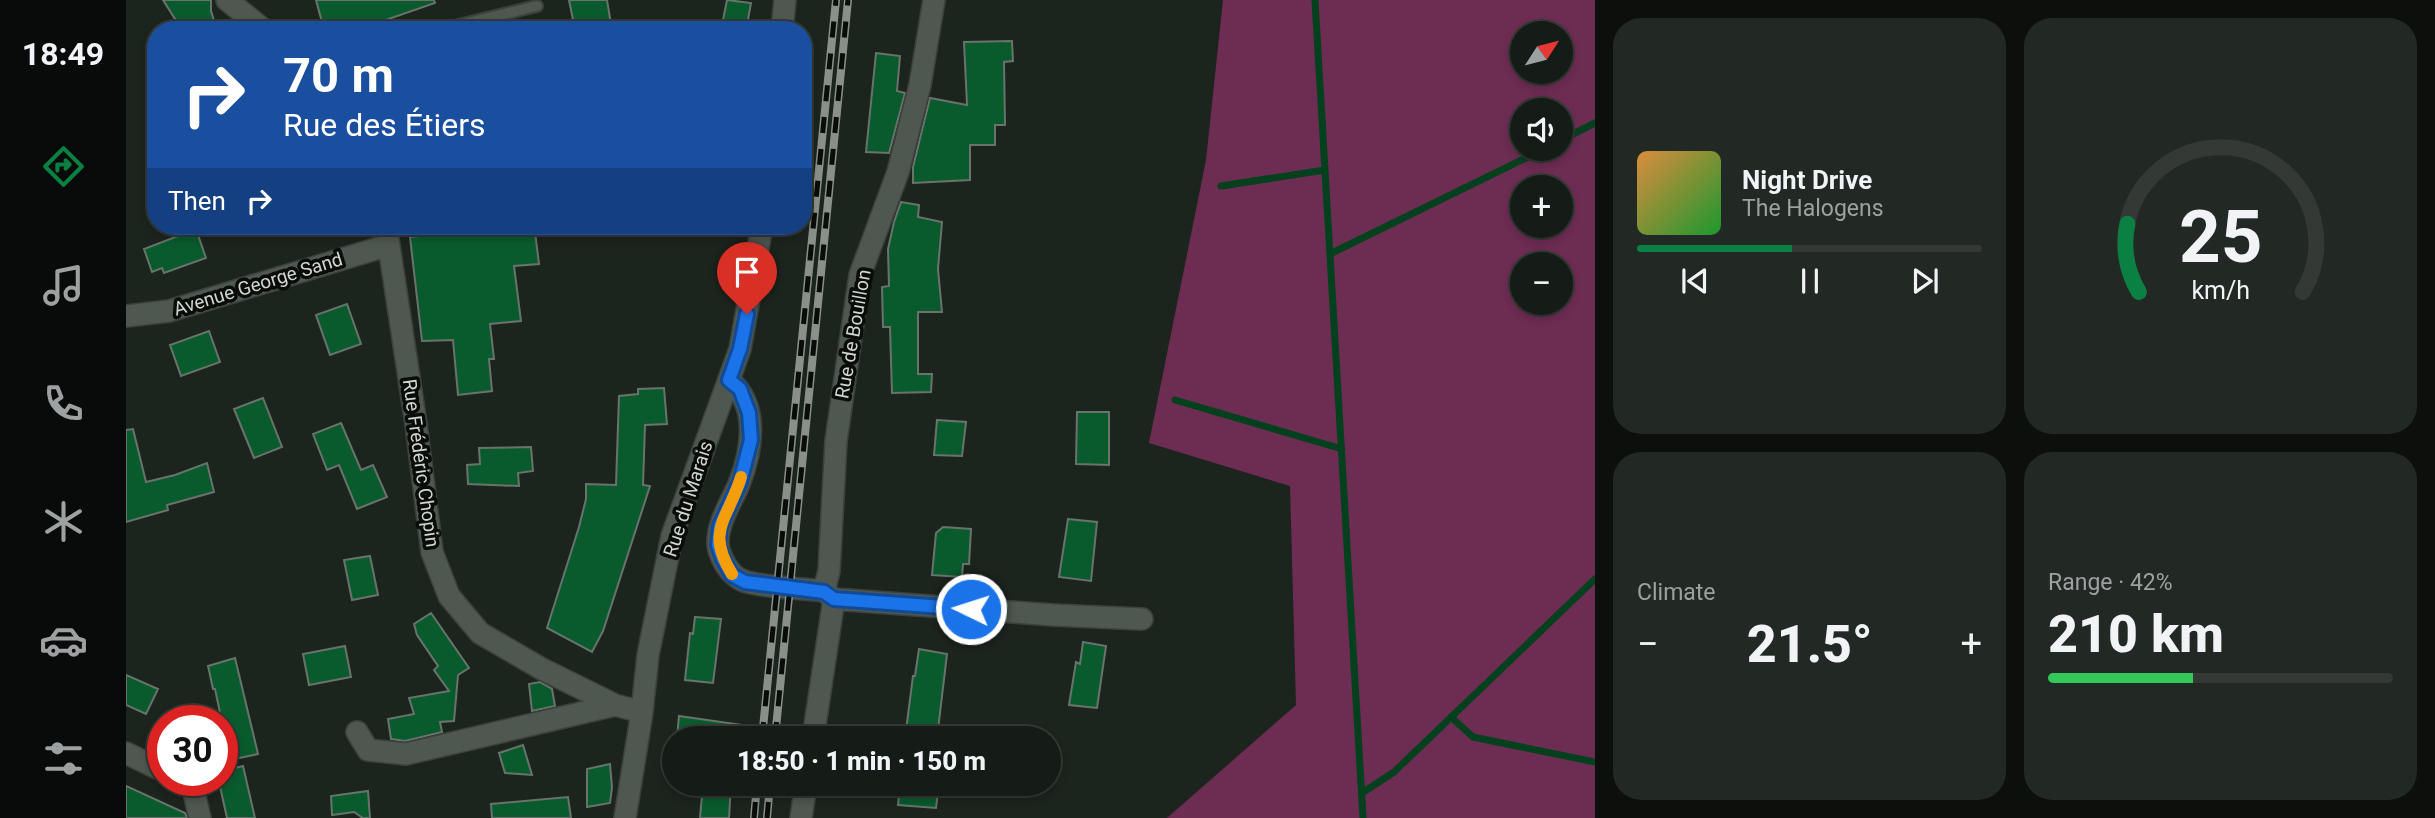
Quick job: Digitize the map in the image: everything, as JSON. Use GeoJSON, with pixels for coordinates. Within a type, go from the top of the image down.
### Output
{"type":"FeatureCollection","features":[{"type":"Feature","properties":{"kind":"street"},"geometry":{"type":"LineString","coordinates":[[227,0],[253,21]]}},
{"type":"Feature","properties":{"kind":"street"},"geometry":{"type":"LineString","coordinates":[[783,21],[785,0]]}},
{"type":"Feature","properties":{"kind":"street","name":"Rue de Bouillon"},"geometry":{"type":"LineString","coordinates":[[814,726],[829,595],[836,441],[860,275],[898,172],[920,85],[934,0]]}},
{"type":"Feature","properties":{"kind":"street","name":"Avenue George Sand"},"geometry":{"type":"LineString","coordinates":[[126,316],[169,311],[387,235]]}},
{"type":"Feature","properties":{"kind":"street","name":"Rue Frédéric Chopin"},"geometry":{"type":"LineString","coordinates":[[387,235],[416,424],[432,552],[449,597],[480,633],[542,669],[615,705],[642,712]]}},
{"type":"Feature","properties":{"kind":"street","name":"Rue du Marais"},"geometry":{"type":"LineString","coordinates":[[625,818],[648,655],[672,536],[740,349],[760,235]]}},
{"type":"Feature","properties":{"kind":"street"},"geometry":{"type":"LineString","coordinates":[[729,380],[740,389],[749,413],[751,440],[740,482],[720,526],[718,545],[732,575],[745,582],[829,595],[1052,615],[1142,619]]}},
{"type":"Feature","properties":{"kind":"street"},"geometry":{"type":"LineString","coordinates":[[357,732],[368,750],[406,754],[615,705]]}},
{"type":"Feature","properties":{"kind":"street"},"geometry":{"type":"LineString","coordinates":[[126,753],[147,763]]}},
{"type":"Feature","properties":{"kind":"street"},"geometry":{"type":"LineString","coordinates":[[195,796],[200,818]]}},
{"type":"Feature","properties":{"kind":"street"},"geometry":{"type":"LineString","coordinates":[[801,818],[804,796]]}},
{"type":"Feature","properties":{"kind":"lane"},"geometry":{"type":"LineString","coordinates":[[475,21],[537,6]]}},
{"type":"Feature","properties":{"kind":"shaded area"},"geometry":{"type":"Polygon","coordinates":[[[1223,0],[1595,0],[1595,818],[1167,818],[1296,705],[1290,486],[1149,443],[1206,160],[1223,0]]]}},
{"type":"Feature","properties":{"kind":"building"},"geometry":{"type":"Polygon","coordinates":[[[163,0],[211,0],[214,21],[176,21],[163,0]]]}},
{"type":"Feature","properties":{"kind":"building"},"geometry":{"type":"Polygon","coordinates":[[[316,0],[434,0],[435,3],[383,21],[322,21],[316,0]]]}},
{"type":"Feature","properties":{"kind":"building"},"geometry":{"type":"Polygon","coordinates":[[[569,0],[607,0],[610,21],[573,21],[569,0]]]}},
{"type":"Feature","properties":{"kind":"building"},"geometry":{"type":"Polygon","coordinates":[[[727,0],[751,3],[748,21],[723,21],[727,0]]]}},
{"type":"Feature","properties":{"kind":"building"},"geometry":{"type":"Polygon","coordinates":[[[1012,41],[1013,61],[1004,62],[1005,125],[995,125],[995,145],[970,145],[970,180],[913,183],[913,167],[930,98],[967,105],[964,42],[1012,41]]]}},
{"type":"Feature","properties":{"kind":"building"},"geometry":{"type":"Polygon","coordinates":[[[876,53],[900,56],[897,91],[905,93],[889,153],[866,152],[876,53]]]}},
{"type":"Feature","properties":{"kind":"building"},"geometry":{"type":"Polygon","coordinates":[[[901,202],[919,205],[918,217],[942,222],[938,269],[942,312],[918,312],[918,374],[932,374],[931,392],[892,393],[890,327],[883,327],[882,287],[889,286],[888,249],[901,202]]]}},
{"type":"Feature","properties":{"kind":"building"},"geometry":{"type":"Polygon","coordinates":[[[180,235],[198,235],[206,258],[164,273],[162,268],[152,272],[144,249],[180,235]]]}},
{"type":"Feature","properties":{"kind":"building"},"geometry":{"type":"Polygon","coordinates":[[[535,235],[539,264],[514,266],[521,321],[490,324],[494,359],[489,359],[492,391],[458,395],[453,340],[422,341],[410,237],[535,235]]]}},
{"type":"Feature","properties":{"kind":"building"},"geometry":{"type":"Polygon","coordinates":[[[347,304],[361,344],[330,355],[316,315],[347,304]]]}},
{"type":"Feature","properties":{"kind":"building"},"geometry":{"type":"Polygon","coordinates":[[[209,331],[220,362],[181,376],[170,345],[209,331]]]}},
{"type":"Feature","properties":{"kind":"building"},"geometry":{"type":"Polygon","coordinates":[[[664,388],[667,424],[645,425],[643,485],[650,486],[603,631],[592,652],[547,628],[579,527],[586,499],[586,484],[616,485],[619,396],[638,394],[638,389],[664,388]]]}},
{"type":"Feature","properties":{"kind":"building"},"geometry":{"type":"Polygon","coordinates":[[[263,398],[282,447],[254,458],[234,409],[263,398]]]}},
{"type":"Feature","properties":{"kind":"building"},"geometry":{"type":"Polygon","coordinates":[[[1077,412],[1109,412],[1109,465],[1076,464],[1077,412]]]}},
{"type":"Feature","properties":{"kind":"building"},"geometry":{"type":"Polygon","coordinates":[[[937,420],[966,422],[962,456],[934,455],[937,420]]]}},
{"type":"Feature","properties":{"kind":"building"},"geometry":{"type":"Polygon","coordinates":[[[341,423],[361,470],[373,465],[387,497],[357,509],[339,465],[327,470],[313,434],[341,423]]]}},
{"type":"Feature","properties":{"kind":"building"},"geometry":{"type":"Polygon","coordinates":[[[133,429],[146,482],[207,463],[214,492],[167,505],[168,510],[126,522],[126,430],[133,429]]]}},
{"type":"Feature","properties":{"kind":"building"},"geometry":{"type":"Polygon","coordinates":[[[531,447],[533,471],[518,473],[519,486],[468,484],[467,465],[480,464],[479,448],[531,447]]]}},
{"type":"Feature","properties":{"kind":"building"},"geometry":{"type":"Polygon","coordinates":[[[1068,519],[1097,522],[1091,581],[1059,577],[1068,519]]]}},
{"type":"Feature","properties":{"kind":"building"},"geometry":{"type":"Polygon","coordinates":[[[943,527],[971,529],[969,564],[963,564],[962,577],[932,575],[936,533],[943,527]]]}},
{"type":"Feature","properties":{"kind":"building"},"geometry":{"type":"Polygon","coordinates":[[[370,556],[378,595],[352,600],[344,560],[370,556]]]}},
{"type":"Feature","properties":{"kind":"building"},"geometry":{"type":"Polygon","coordinates":[[[431,613],[469,668],[458,675],[454,721],[440,722],[442,732],[405,741],[391,739],[388,719],[414,714],[409,698],[449,691],[434,670],[438,666],[417,635],[414,624],[431,613]]]}},
{"type":"Feature","properties":{"kind":"building"},"geometry":{"type":"Polygon","coordinates":[[[695,617],[721,619],[713,683],[685,680],[690,633],[693,634],[695,617]]]}},
{"type":"Feature","properties":{"kind":"building"},"geometry":{"type":"Polygon","coordinates":[[[1083,642],[1106,646],[1097,708],[1069,705],[1076,662],[1080,664],[1083,642]]]}},
{"type":"Feature","properties":{"kind":"building"},"geometry":{"type":"Polygon","coordinates":[[[345,646],[351,677],[309,685],[303,654],[345,646]]]}},
{"type":"Feature","properties":{"kind":"building"},"geometry":{"type":"Polygon","coordinates":[[[919,649],[947,654],[938,726],[907,726],[919,649]]]}},
{"type":"Feature","properties":{"kind":"building"},"geometry":{"type":"Polygon","coordinates":[[[235,658],[258,754],[238,758],[238,705],[218,705],[208,666],[235,658]]]}},
{"type":"Feature","properties":{"kind":"building"},"geometry":{"type":"Polygon","coordinates":[[[126,675],[158,689],[150,705],[147,705],[146,714],[126,705],[126,675]]]}},
{"type":"Feature","properties":{"kind":"building"},"geometry":{"type":"Polygon","coordinates":[[[540,682],[552,689],[555,706],[532,711],[529,684],[540,682]]]}},
{"type":"Feature","properties":{"kind":"building"},"geometry":{"type":"Polygon","coordinates":[[[679,716],[750,726],[678,726],[679,716]]]}},
{"type":"Feature","properties":{"kind":"building"},"geometry":{"type":"Polygon","coordinates":[[[523,745],[532,775],[505,773],[499,753],[523,745]]]}},
{"type":"Feature","properties":{"kind":"building"},"geometry":{"type":"Polygon","coordinates":[[[610,764],[610,803],[587,807],[587,769],[610,764]]]}},
{"type":"Feature","properties":{"kind":"building"},"geometry":{"type":"Polygon","coordinates":[[[243,766],[255,818],[227,818],[222,796],[238,796],[238,767],[243,766]]]}},
{"type":"Feature","properties":{"kind":"building"},"geometry":{"type":"Polygon","coordinates":[[[126,786],[185,813],[187,818],[126,818],[126,786]]]}},
{"type":"Feature","properties":{"kind":"building"},"geometry":{"type":"Polygon","coordinates":[[[368,791],[370,818],[363,818],[354,812],[332,815],[331,796],[368,791]]]}},
{"type":"Feature","properties":{"kind":"building"},"geometry":{"type":"Polygon","coordinates":[[[702,796],[730,796],[729,818],[700,818],[702,796]]]}},
{"type":"Feature","properties":{"kind":"building"},"geometry":{"type":"Polygon","coordinates":[[[899,796],[938,796],[936,808],[898,805],[899,796]]]}},
{"type":"Feature","properties":{"kind":"building"},"geometry":{"type":"Polygon","coordinates":[[[568,797],[571,818],[492,818],[491,804],[568,797]]]}},
{"type":"Feature","properties":{"kind":"waterway"},"geometry":{"type":"LineString","coordinates":[[1315,0],[1363,818]]}},
{"type":"Feature","properties":{"kind":"waterway"},"geometry":{"type":"LineString","coordinates":[[1573,134],[1595,123]]}},
{"type":"Feature","properties":{"kind":"waterway"},"geometry":{"type":"LineString","coordinates":[[1330,254],[1520,161]]}},
{"type":"Feature","properties":{"kind":"waterway"},"geometry":{"type":"LineString","coordinates":[[1221,186],[1325,170]]}},
{"type":"Feature","properties":{"kind":"waterway"},"geometry":{"type":"LineString","coordinates":[[1175,400],[1342,449]]}},
{"type":"Feature","properties":{"kind":"waterway"},"geometry":{"type":"LineString","coordinates":[[1362,793],[1394,772],[1595,579]]}},
{"type":"Feature","properties":{"kind":"waterway"},"geometry":{"type":"LineString","coordinates":[[1451,717],[1473,737],[1595,762]]}},
{"type":"Feature","properties":{"kind":"railway"},"geometry":{"type":"LineString","coordinates":[[763,726],[836,0]]}},
{"type":"Feature","properties":{"kind":"railway"},"geometry":{"type":"LineString","coordinates":[[776,726],[848,0]]}},
{"type":"Feature","properties":{"kind":"railway"},"geometry":{"type":"LineString","coordinates":[[754,818],[756,796]]}},
{"type":"Feature","properties":{"kind":"railway"},"geometry":{"type":"LineString","coordinates":[[767,818],[769,796]]}},
{"type":"Feature","properties":{"kind":"slow traffic"},"geometry":{"type":"LineString","coordinates":[[732,574],[718,545],[720,526],[741,477]]}},
{"type":"Feature","properties":{"kind":"route"},"geometry":{"type":"LineString","coordinates":[[747,314],[740,349],[729,380],[740,389],[749,413],[751,440],[740,482],[720,526],[718,545],[732,575],[745,582],[824,592],[834,599],[971,609]]}}]}
